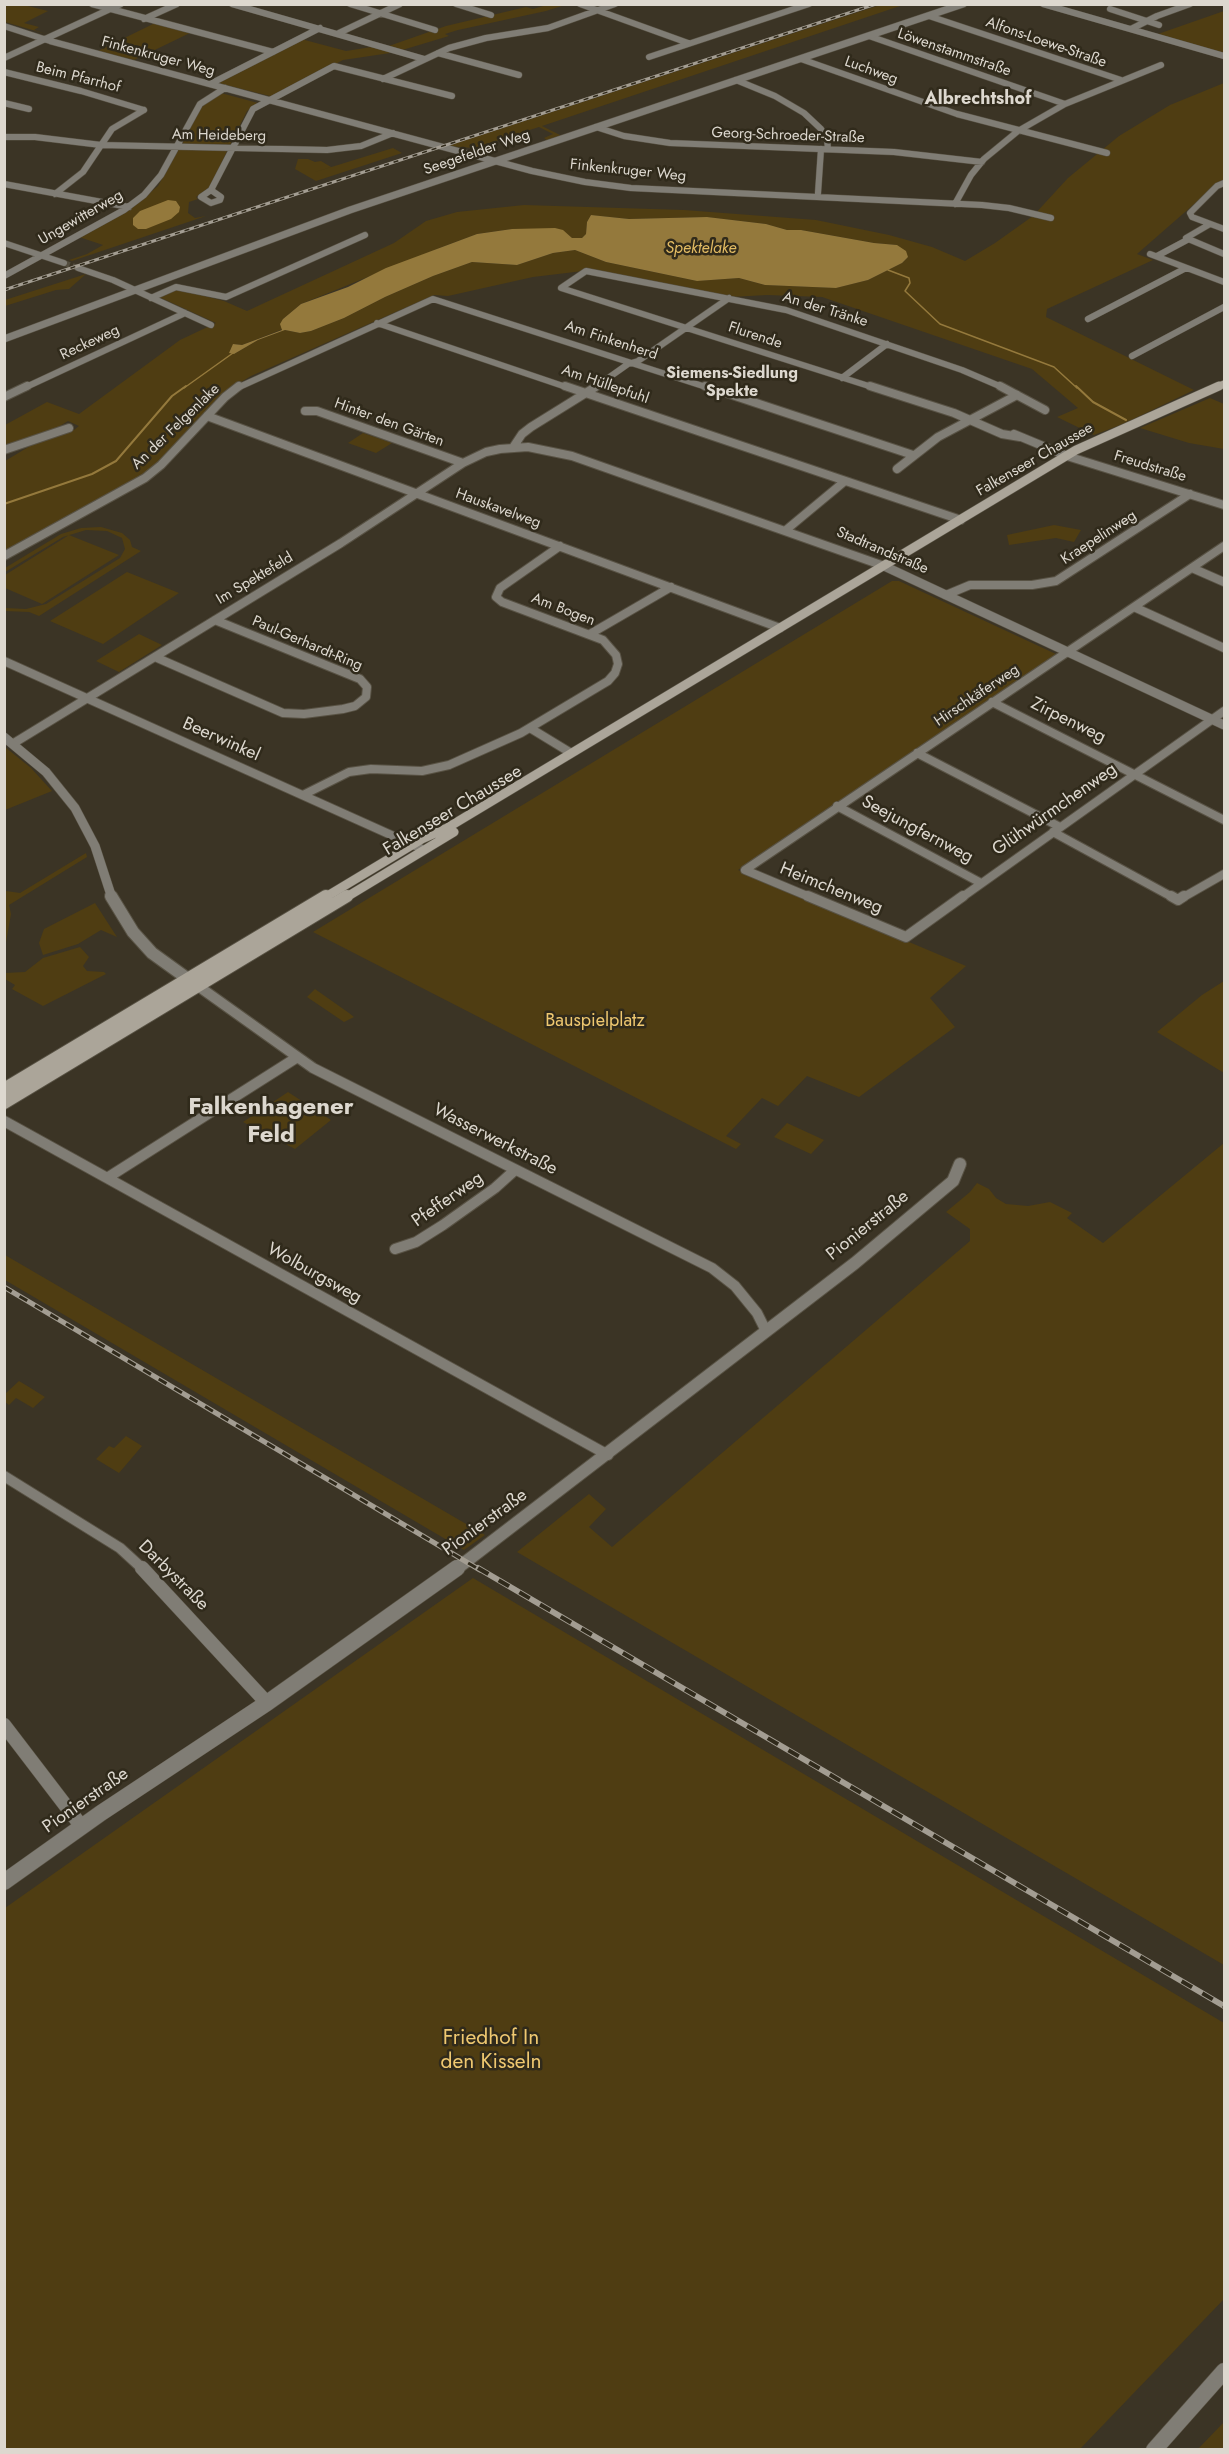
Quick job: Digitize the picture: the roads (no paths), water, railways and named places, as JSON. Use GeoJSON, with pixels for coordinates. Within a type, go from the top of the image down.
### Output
{"type":"FeatureCollection","features":[{"type":"Feature","properties":{"kind":"main road","name":"Falkenseer Chaussee"},"geometry":{"type":"LineString","coordinates":[[4,1089],[413,844],[447,828],[574,755],[1067,456],[1224,384]]}},
{"type":"Feature","properties":{"kind":"main road","name":"Falkenseer Chaussee"},"geometry":{"type":"LineString","coordinates":[[4,1102],[423,850],[574,755]]}},
{"type":"Feature","properties":{"kind":"main road"},"geometry":{"type":"LineString","coordinates":[[188,979],[198,986]]}},
{"type":"Feature","properties":{"kind":"street"},"geometry":{"type":"LineString","coordinates":[[92,4],[273,52]]}},
{"type":"Feature","properties":{"kind":"street"},"geometry":{"type":"LineString","coordinates":[[4,58],[121,4]]}},
{"type":"Feature","properties":{"kind":"street"},"geometry":{"type":"LineString","coordinates":[[144,19],[177,4]]}},
{"type":"Feature","properties":{"kind":"street"},"geometry":{"type":"LineString","coordinates":[[232,4],[424,59]]}},
{"type":"Feature","properties":{"kind":"street"},"geometry":{"type":"LineString","coordinates":[[350,4],[435,30]]}},
{"type":"Feature","properties":{"kind":"street"},"geometry":{"type":"LineString","coordinates":[[339,33],[400,4]]}},
{"type":"Feature","properties":{"kind":"street"},"geometry":{"type":"LineString","coordinates":[[456,4],[491,15]]}},
{"type":"Feature","properties":{"kind":"street"},"geometry":{"type":"LineString","coordinates":[[580,4],[688,43]]}},
{"type":"Feature","properties":{"kind":"street"},"geometry":{"type":"LineString","coordinates":[[383,79],[438,53],[471,42],[548,28],[615,4]]}},
{"type":"Feature","properties":{"kind":"street"},"geometry":{"type":"LineString","coordinates":[[649,57],[809,4]]}},
{"type":"Feature","properties":{"kind":"street","name":"Seegefelder Weg"},"geometry":{"type":"LineString","coordinates":[[4,339],[350,210],[963,4]]}},
{"type":"Feature","properties":{"kind":"street"},"geometry":{"type":"LineString","coordinates":[[1043,4],[1057,6],[1224,56]]}},
{"type":"Feature","properties":{"kind":"street"},"geometry":{"type":"LineString","coordinates":[[1131,29],[1190,4]]}},
{"type":"Feature","properties":{"kind":"street"},"geometry":{"type":"LineString","coordinates":[[1164,5],[1175,9]]}},
{"type":"Feature","properties":{"kind":"street"},"geometry":{"type":"LineString","coordinates":[[1110,9],[1159,25]]}},
{"type":"Feature","properties":{"kind":"street","name":"Alfons-Loewe-Straße"},"geometry":{"type":"LineString","coordinates":[[929,16],[1121,80]]}},
{"type":"Feature","properties":{"kind":"street","name":"Finkenkruger Weg"},"geometry":{"type":"LineString","coordinates":[[4,26],[43,39],[561,178],[615,186],[1009,208],[1051,218]]}},
{"type":"Feature","properties":{"kind":"street"},"geometry":{"type":"LineString","coordinates":[[210,84],[320,28]]}},
{"type":"Feature","properties":{"kind":"street","name":"Löwenstammstraße"},"geometry":{"type":"LineString","coordinates":[[869,36],[1065,104]]}},
{"type":"Feature","properties":{"kind":"street"},"geometry":{"type":"LineString","coordinates":[[438,53],[519,75]]}},
{"type":"Feature","properties":{"kind":"street","name":"Luchweg"},"geometry":{"type":"LineString","coordinates":[[801,59],[957,114],[1107,153]]}},
{"type":"Feature","properties":{"kind":"street"},"geometry":{"type":"LineString","coordinates":[[955,204],[971,175],[982,162],[1018,131],[1065,104],[1161,65]]}},
{"type":"Feature","properties":{"kind":"street"},"geometry":{"type":"LineString","coordinates":[[211,190],[251,111],[334,66],[452,96]]}},
{"type":"Feature","properties":{"kind":"street","name":"Beim Pfarrhof"},"geometry":{"type":"LineString","coordinates":[[4,72],[56,84],[144,110],[112,129],[101,145]]}},
{"type":"Feature","properties":{"kind":"street"},"geometry":{"type":"LineString","coordinates":[[736,80],[775,96],[804,113],[821,129],[827,139],[828,149]]}},
{"type":"Feature","properties":{"kind":"street","name":"Ungewitterweg"},"geometry":{"type":"LineString","coordinates":[[4,276],[129,207],[155,184],[200,104],[225,88]]}},
{"type":"Feature","properties":{"kind":"street"},"geometry":{"type":"LineString","coordinates":[[4,103],[29,109]]}},
{"type":"Feature","properties":{"kind":"street","name":"Georg-Schroeder-Straße"},"geometry":{"type":"LineString","coordinates":[[596,127],[624,136],[670,143],[914,153],[982,162]]}},
{"type":"Feature","properties":{"kind":"street","name":"Am Heideberg"},"geometry":{"type":"LineString","coordinates":[[4,137],[101,145],[348,149],[373,143],[393,133]]}},
{"type":"Feature","properties":{"kind":"street"},"geometry":{"type":"LineString","coordinates":[[55,194],[83,172],[101,145]]}},
{"type":"Feature","properties":{"kind":"street"},"geometry":{"type":"LineString","coordinates":[[818,193],[821,149]]}},
{"type":"Feature","properties":{"kind":"street"},"geometry":{"type":"LineString","coordinates":[[1224,183],[1217,186],[1190,213],[1192,217],[1224,229]]}},
{"type":"Feature","properties":{"kind":"street"},"geometry":{"type":"LineString","coordinates":[[4,184],[129,207]]}},
{"type":"Feature","properties":{"kind":"street"},"geometry":{"type":"LineString","coordinates":[[1210,224],[1187,237],[1187,240],[1153,255],[1224,282]]}},
{"type":"Feature","properties":{"kind":"street"},"geometry":{"type":"LineString","coordinates":[[152,298],[176,287],[226,297],[365,235]]}},
{"type":"Feature","properties":{"kind":"street"},"geometry":{"type":"LineString","coordinates":[[1187,240],[1224,254]]}},
{"type":"Feature","properties":{"kind":"street"},"geometry":{"type":"LineString","coordinates":[[4,243],[64,263]]}},
{"type":"Feature","properties":{"kind":"street"},"geometry":{"type":"LineString","coordinates":[[78,268],[135,290],[211,325]]}},
{"type":"Feature","properties":{"kind":"street"},"geometry":{"type":"LineString","coordinates":[[1088,319],[1186,268]]}},
{"type":"Feature","properties":{"kind":"street","name":"An der Tränke"},"geometry":{"type":"LineString","coordinates":[[586,271],[786,310],[962,370],[1045,410]]}},
{"type":"Feature","properties":{"kind":"street","name":"Flurende"},"geometry":{"type":"LineString","coordinates":[[586,271],[561,288],[969,420],[1067,456]]}},
{"type":"Feature","properties":{"kind":"street","name":"An der Felgenlake"},"geometry":{"type":"LineString","coordinates":[[4,556],[138,483],[161,465],[225,397],[253,378],[377,322],[437,298]]}},
{"type":"Feature","properties":{"kind":"street","name":"Am Finkenherd"},"geometry":{"type":"LineString","coordinates":[[437,298],[913,455]]}},
{"type":"Feature","properties":{"kind":"street"},"geometry":{"type":"LineString","coordinates":[[514,446],[531,427],[686,329],[729,298]]}},
{"type":"Feature","properties":{"kind":"street"},"geometry":{"type":"LineString","coordinates":[[1132,356],[1224,307]]}},
{"type":"Feature","properties":{"kind":"street","name":"Reckeweg"},"geometry":{"type":"LineString","coordinates":[[4,397],[186,313]]}},
{"type":"Feature","properties":{"kind":"street","name":"Am Hüllepfuhl"},"geometry":{"type":"LineString","coordinates":[[377,322],[961,520]]}},
{"type":"Feature","properties":{"kind":"street"},"geometry":{"type":"LineString","coordinates":[[842,378],[887,344]]}},
{"type":"Feature","properties":{"kind":"street"},"geometry":{"type":"LineString","coordinates":[[897,469],[913,455],[969,420],[1017,395]]}},
{"type":"Feature","properties":{"kind":"street","name":"Hinter den Gärten"},"geometry":{"type":"LineString","coordinates":[[305,411],[317,411],[463,464]]}},
{"type":"Feature","properties":{"kind":"street","name":"Hauskavelweg"},"geometry":{"type":"LineString","coordinates":[[207,416],[783,630]]}},
{"type":"Feature","properties":{"kind":"street"},"geometry":{"type":"LineString","coordinates":[[4,450],[69,428]]}},
{"type":"Feature","properties":{"kind":"street","name":"Im Spektefeld"},"geometry":{"type":"LineString","coordinates":[[9,740],[87,698],[155,657],[463,464],[486,452],[514,446]]}},
{"type":"Feature","properties":{"kind":"street","name":"Stadtrandstraße"},"geometry":{"type":"LineString","coordinates":[[514,446],[539,448],[573,456],[887,567],[1224,725]]}},
{"type":"Feature","properties":{"kind":"street","name":"Freudstraße"},"geometry":{"type":"LineString","coordinates":[[1067,456],[1224,505]]}},
{"type":"Feature","properties":{"kind":"street"},"geometry":{"type":"LineString","coordinates":[[786,530],[845,481]]}},
{"type":"Feature","properties":{"kind":"street","name":"Kraepelinweg"},"geometry":{"type":"LineString","coordinates":[[946,595],[970,585],[1032,585],[1056,581],[1190,494]]}},
{"type":"Feature","properties":{"kind":"street","name":"Am Bogen"},"geometry":{"type":"LineString","coordinates":[[303,795],[349,772],[371,769],[422,771],[449,765],[530,728],[598,688],[615,673],[618,664],[616,655],[603,640],[502,602],[496,597],[500,588],[560,546]]}},
{"type":"Feature","properties":{"kind":"street","name":"Hirschkäferweg"},"geometry":{"type":"LineString","coordinates":[[745,870],[1224,546]]}},
{"type":"Feature","properties":{"kind":"street"},"geometry":{"type":"LineString","coordinates":[[1192,568],[1224,582]]}},
{"type":"Feature","properties":{"kind":"street"},"geometry":{"type":"LineString","coordinates":[[590,634],[671,587]]}},
{"type":"Feature","properties":{"kind":"street"},"geometry":{"type":"LineString","coordinates":[[1134,607],[1224,648]]}},
{"type":"Feature","properties":{"kind":"street","name":"Paul-Gerhardt-Ring"},"geometry":{"type":"LineString","coordinates":[[155,657],[283,713],[304,714],[337,710],[355,706],[366,697],[367,687],[360,679],[215,620]]}},
{"type":"Feature","properties":{"kind":"street","name":"Beerwinkel"},"geometry":{"type":"LineString","coordinates":[[4,662],[423,850]]}},
{"type":"Feature","properties":{"kind":"street","name":"Zirpenweg"},"geometry":{"type":"LineString","coordinates":[[992,702],[1136,773],[1224,820]]}},
{"type":"Feature","properties":{"kind":"street","name":"Glühwürmchenweg"},"geometry":{"type":"LineString","coordinates":[[906,937],[1224,711]]}},
{"type":"Feature","properties":{"kind":"street"},"geometry":{"type":"LineString","coordinates":[[530,728],[574,755]]}},
{"type":"Feature","properties":{"kind":"street"},"geometry":{"type":"LineString","coordinates":[[9,740],[46,772],[75,808],[95,846],[111,897],[132,932],[152,953],[188,979]]}},
{"type":"Feature","properties":{"kind":"street"},"geometry":{"type":"LineString","coordinates":[[917,753],[1057,829],[1178,900],[1224,874]]}},
{"type":"Feature","properties":{"kind":"street","name":"Seejungfernweg"},"geometry":{"type":"LineString","coordinates":[[837,807],[981,884]]}},
{"type":"Feature","properties":{"kind":"street","name":"Heimchenweg"},"geometry":{"type":"LineString","coordinates":[[745,870],[906,937]]}},
{"type":"Feature","properties":{"kind":"street","name":"Wasserwerkstraße"},"geometry":{"type":"LineString","coordinates":[[198,986],[296,1058],[712,1268],[735,1286],[757,1313],[766,1331]]}},
{"type":"Feature","properties":{"kind":"street"},"geometry":{"type":"LineString","coordinates":[[107,1178],[296,1058]]}},
{"type":"Feature","properties":{"kind":"street","name":"Wolburgsweg"},"geometry":{"type":"LineString","coordinates":[[4,1121],[608,1455]]}},
{"type":"Feature","properties":{"kind":"street","name":"Pionierstraße"},"geometry":{"type":"LineString","coordinates":[[4,1882],[267,1703],[491,1544],[855,1263],[953,1180],[960,1164]]}},
{"type":"Feature","properties":{"kind":"street","name":"Pfefferweg"},"geometry":{"type":"LineString","coordinates":[[395,1249],[416,1242],[442,1225],[495,1188],[515,1170]]}},
{"type":"Feature","properties":{"kind":"street","name":"Darbystraße"},"geometry":{"type":"LineString","coordinates":[[4,1476],[120,1548],[149,1574],[267,1703]]}},
{"type":"Feature","properties":{"kind":"street"},"geometry":{"type":"LineString","coordinates":[[4,1725],[82,1827]]}},
{"type":"Feature","properties":{"kind":"street"},"geometry":{"type":"LineString","coordinates":[[1154,2449],[1224,2371]]}},
{"type":"Feature","properties":{"kind":"water"},"geometry":{"type":"Polygon","coordinates":[[[168,200],[176,201],[180,207],[179,212],[171,219],[146,229],[138,229],[133,225],[133,218],[140,211],[168,200]]]}},
{"type":"Feature","properties":{"kind":"water","name":"Spektelake"},"geometry":{"type":"Polygon","coordinates":[[[591,215],[629,219],[707,217],[766,224],[787,230],[801,230],[897,245],[906,251],[908,257],[902,263],[868,280],[836,288],[765,285],[739,278],[697,281],[606,262],[575,250],[553,253],[517,265],[472,262],[433,276],[311,331],[300,333],[285,330],[258,340],[234,354],[229,353],[233,344],[242,345],[282,330],[280,324],[283,319],[301,304],[348,287],[386,268],[477,234],[512,229],[555,228],[563,230],[572,238],[582,238],[586,234],[587,222],[591,215]]]}},
{"type":"Feature","properties":{"kind":"waterway"},"geometry":{"type":"LineString","coordinates":[[888,270],[909,278],[910,283],[905,291],[940,324],[1054,367],[1077,388]]}},
{"type":"Feature","properties":{"kind":"waterway"},"geometry":{"type":"LineString","coordinates":[[184,388],[233,353]]}},
{"type":"Feature","properties":{"kind":"waterway"},"geometry":{"type":"LineString","coordinates":[[4,504],[92,474],[116,461],[172,396],[186,386]]}},
{"type":"Feature","properties":{"kind":"waterway"},"geometry":{"type":"LineString","coordinates":[[1076,386],[1093,402],[1126,420]]}},
{"type":"Feature","properties":{"kind":"tunnel"},"geometry":{"type":"LineString","coordinates":[[64,263],[78,268]]}},
{"type":"Feature","properties":{"kind":"railway"},"geometry":{"type":"LineString","coordinates":[[4,290],[876,4]]}},
{"type":"Feature","properties":{"kind":"railway"},"geometry":{"type":"LineString","coordinates":[[4,1287],[480,1570]]}},
{"type":"Feature","properties":{"kind":"railway"},"geometry":{"type":"LineString","coordinates":[[478,1568],[1224,2006]]}},
{"type":"Feature","properties":{"kind":"district","name":"Albrechtshof"},"geometry":{"type":"Point","coordinates":[978,100]}},
{"type":"Feature","properties":{"kind":"district","name":"Siemens-Siedlung Spekte"},"geometry":{"type":"Point","coordinates":[732,383]}},
{"type":"Feature","properties":{"kind":"district","name":"Falkenhagener Feld"},"geometry":{"type":"Point","coordinates":[271,1122]}},
{"type":"Feature","properties":{"kind":"park label","name":"Bauspielplatz"},"geometry":{"type":"Point","coordinates":[595,1022]}},
{"type":"Feature","properties":{"kind":"park label","name":"Friedhof In den Kisseln"},"geometry":{"type":"Point","coordinates":[491,2051]}}]}
